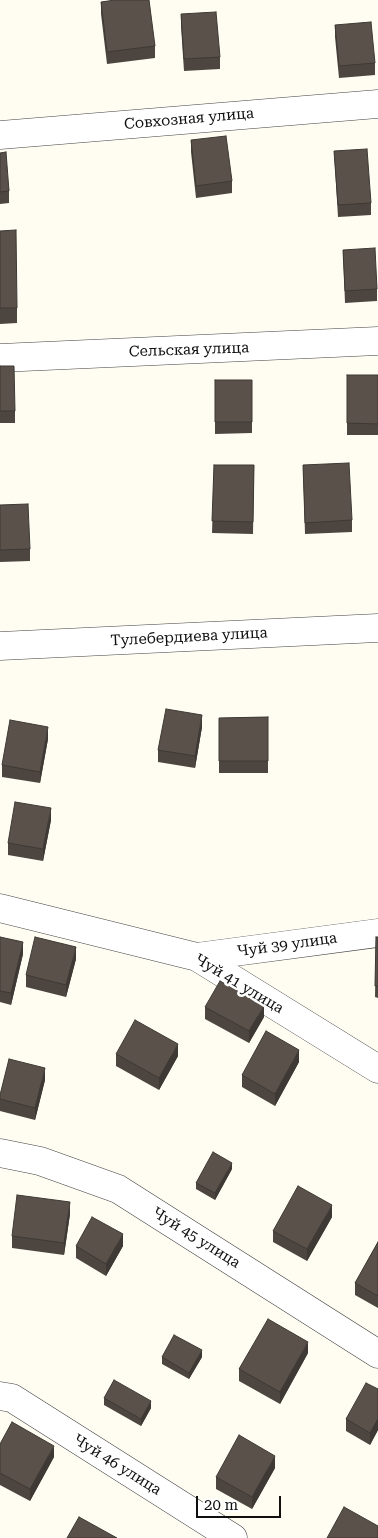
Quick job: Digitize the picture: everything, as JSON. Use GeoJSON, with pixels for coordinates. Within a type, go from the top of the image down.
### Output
{"type":"FeatureCollection","features":[{"type":"Feature","properties":{"kind":"street","name":"Совхозная улица"},"geometry":{"type":"LineString","coordinates":[[0,135],[378,104]]}},
{"type":"Feature","properties":{"kind":"street","name":"Сельская улица"},"geometry":{"type":"LineString","coordinates":[[0,358],[378,341]]}},
{"type":"Feature","properties":{"kind":"street","name":"Тулебердиева улица"},"geometry":{"type":"LineString","coordinates":[[0,646],[378,628]]}},
{"type":"Feature","properties":{"kind":"street","name":"Чуй 41 улица"},"geometry":{"type":"LineString","coordinates":[[0,908],[197,957],[378,1069]]}},
{"type":"Feature","properties":{"kind":"street","name":"Чуй 39 улица"},"geometry":{"type":"LineString","coordinates":[[197,957],[378,933]]}},
{"type":"Feature","properties":{"kind":"street","name":"Чуй 45 улица"},"geometry":{"type":"LineString","coordinates":[[0,1153],[40,1160],[118,1189],[378,1354]]}},
{"type":"Feature","properties":{"kind":"street","name":"Чуй 46 улица"},"geometry":{"type":"LineString","coordinates":[[0,1396],[12,1398],[233,1538]]}},
{"type":"Feature","properties":{"kind":"building"},"geometry":{"type":"Polygon","coordinates":[[[149,0],[155,46],[107,52],[101,2],[149,0]]]}},
{"type":"Feature","properties":{"kind":"building"},"geometry":{"type":"Polygon","coordinates":[[[216,12],[220,57],[184,59],[181,14],[216,12]]]}},
{"type":"Feature","properties":{"kind":"building"},"geometry":{"type":"Polygon","coordinates":[[[371,22],[375,63],[339,66],[335,25],[371,22]]]}},
{"type":"Feature","properties":{"kind":"building"},"geometry":{"type":"Polygon","coordinates":[[[226,136],[232,181],[196,186],[191,140],[226,136]]]}},
{"type":"Feature","properties":{"kind":"building"},"geometry":{"type":"Polygon","coordinates":[[[367,149],[371,203],[338,205],[334,151],[367,149]]]}},
{"type":"Feature","properties":{"kind":"building"},"geometry":{"type":"Polygon","coordinates":[[[6,152],[9,191],[0,192],[0,153],[6,152]]]}},
{"type":"Feature","properties":{"kind":"building"},"geometry":{"type":"Polygon","coordinates":[[[16,230],[17,308],[0,308],[0,231],[16,230]]]}},
{"type":"Feature","properties":{"kind":"building"},"geometry":{"type":"Polygon","coordinates":[[[375,248],[377,289],[345,291],[343,250],[375,248]]]}},
{"type":"Feature","properties":{"kind":"building"},"geometry":{"type":"Polygon","coordinates":[[[0,366],[14,366],[15,411],[0,411],[0,366]]]}},
{"type":"Feature","properties":{"kind":"building"},"geometry":{"type":"Polygon","coordinates":[[[347,375],[378,375],[378,424],[347,423],[347,375]]]}},
{"type":"Feature","properties":{"kind":"building"},"geometry":{"type":"Polygon","coordinates":[[[215,380],[252,380],[252,422],[215,422],[215,380]]]}},
{"type":"Feature","properties":{"kind":"building"},"geometry":{"type":"Polygon","coordinates":[[[349,463],[352,520],[305,523],[303,465],[349,463]]]}},
{"type":"Feature","properties":{"kind":"building"},"geometry":{"type":"Polygon","coordinates":[[[214,465],[254,465],[253,522],[212,521],[214,465]]]}},
{"type":"Feature","properties":{"kind":"building"},"geometry":{"type":"Polygon","coordinates":[[[28,504],[30,549],[0,550],[0,505],[28,504]]]}},
{"type":"Feature","properties":{"kind":"building"},"geometry":{"type":"Polygon","coordinates":[[[166,709],[202,715],[195,756],[158,750],[166,709]]]}},
{"type":"Feature","properties":{"kind":"building"},"geometry":{"type":"Polygon","coordinates":[[[268,717],[268,761],[219,761],[219,718],[268,717]]]}},
{"type":"Feature","properties":{"kind":"building"},"geometry":{"type":"Polygon","coordinates":[[[10,720],[48,727],[40,772],[2,765],[10,720]]]}},
{"type":"Feature","properties":{"kind":"building"},"geometry":{"type":"Polygon","coordinates":[[[15,802],[51,808],[43,849],[8,843],[15,802]]]}},
{"type":"Feature","properties":{"kind":"building"},"geometry":{"type":"Polygon","coordinates":[[[0,937],[23,942],[11,993],[0,991],[0,937]]]}},
{"type":"Feature","properties":{"kind":"building"},"geometry":{"type":"Polygon","coordinates":[[[35,937],[76,947],[66,985],[26,975],[35,937]]]}},
{"type":"Feature","properties":{"kind":"building"},"geometry":{"type":"Polygon","coordinates":[[[376,937],[378,937],[378,986],[375,986],[376,937]]]}},
{"type":"Feature","properties":{"kind":"building"},"geometry":{"type":"Polygon","coordinates":[[[220,981],[264,1006],[249,1031],[205,1007],[220,981]]]}},
{"type":"Feature","properties":{"kind":"building"},"geometry":{"type":"Polygon","coordinates":[[[135,1020],[178,1044],[159,1078],[116,1054],[135,1020]]]}},
{"type":"Feature","properties":{"kind":"building"},"geometry":{"type":"Polygon","coordinates":[[[266,1031],[299,1050],[275,1094],[242,1075],[266,1031]]]}},
{"type":"Feature","properties":{"kind":"building"},"geometry":{"type":"Polygon","coordinates":[[[9,1059],[45,1068],[35,1108],[0,1099],[9,1059]]]}},
{"type":"Feature","properties":{"kind":"building"},"geometry":{"type":"Polygon","coordinates":[[[213,1152],[232,1163],[215,1193],[196,1183],[213,1152]]]}},
{"type":"Feature","properties":{"kind":"building"},"geometry":{"type":"Polygon","coordinates":[[[298,1186],[332,1205],[307,1249],[273,1231],[298,1186]]]}},
{"type":"Feature","properties":{"kind":"building"},"geometry":{"type":"Polygon","coordinates":[[[17,1195],[70,1202],[64,1243],[12,1236],[17,1195]]]}},
{"type":"Feature","properties":{"kind":"building"},"geometry":{"type":"Polygon","coordinates":[[[92,1217],[123,1234],[106,1264],[76,1246],[92,1217]]]}},
{"type":"Feature","properties":{"kind":"building"},"geometry":{"type":"Polygon","coordinates":[[[378,1242],[378,1296],[355,1283],[378,1242]]]}},
{"type":"Feature","properties":{"kind":"building"},"geometry":{"type":"Polygon","coordinates":[[[268,1319],[308,1342],[280,1392],[239,1369],[268,1319]]]}},
{"type":"Feature","properties":{"kind":"building"},"geometry":{"type":"Polygon","coordinates":[[[174,1335],[202,1350],[189,1373],[162,1357],[174,1335]]]}},
{"type":"Feature","properties":{"kind":"building"},"geometry":{"type":"Polygon","coordinates":[[[114,1380],[151,1401],[141,1419],[104,1398],[114,1380]]]}},
{"type":"Feature","properties":{"kind":"building"},"geometry":{"type":"Polygon","coordinates":[[[366,1383],[378,1389],[378,1419],[370,1433],[346,1419],[366,1383]]]}},
{"type":"Feature","properties":{"kind":"building"},"geometry":{"type":"Polygon","coordinates":[[[12,1422],[54,1446],[30,1489],[0,1473],[0,1444],[12,1422]]]}},
{"type":"Feature","properties":{"kind":"building"},"geometry":{"type":"Polygon","coordinates":[[[239,1435],[275,1456],[252,1497],[216,1477],[239,1435]]]}},
{"type":"Feature","properties":{"kind":"building"},"geometry":{"type":"Polygon","coordinates":[[[344,1507],[378,1526],[378,1538],[327,1538],[344,1507]]]}},
{"type":"Feature","properties":{"kind":"building"},"geometry":{"type":"Polygon","coordinates":[[[79,1517],[117,1538],[67,1538],[79,1517]]]}}]}
